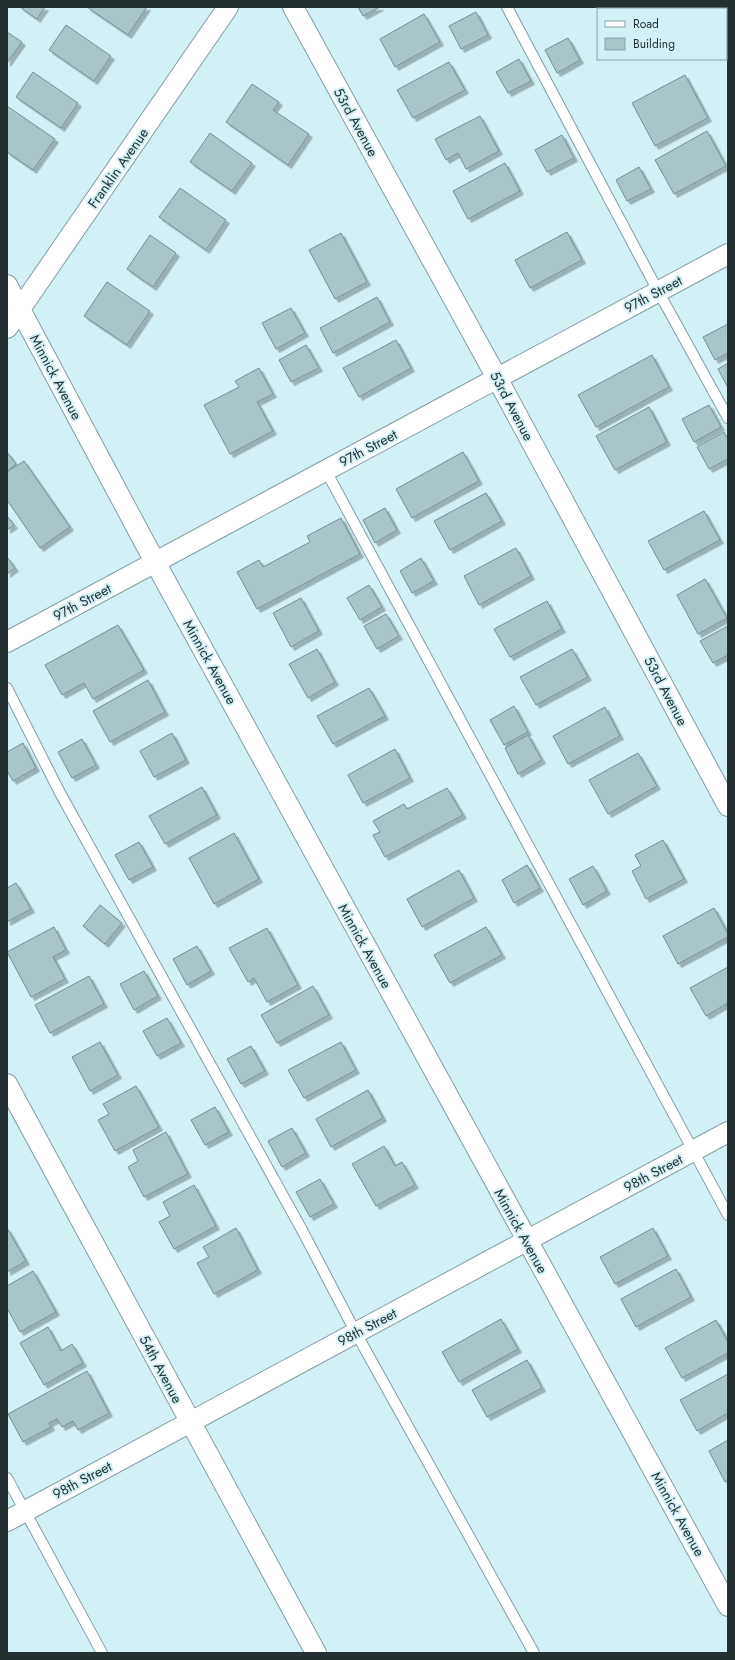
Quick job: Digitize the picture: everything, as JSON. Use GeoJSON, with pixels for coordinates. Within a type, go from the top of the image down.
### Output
{"type":"FeatureCollection","features":[{"type":"Feature","properties":{"kind":"street","name":"Franklin Avenue"},"geometry":{"type":"LineString","coordinates":[[7,328],[228,7]]}},
{"type":"Feature","properties":{"kind":"street","name":"53rd Avenue"},"geometry":{"type":"LineString","coordinates":[[293,7],[497,378],[728,806]]}},
{"type":"Feature","properties":{"kind":"street","name":"97th Street"},"geometry":{"type":"LineString","coordinates":[[7,642],[728,254]]}},
{"type":"Feature","properties":{"kind":"street","name":"Minnick Avenue"},"geometry":{"type":"LineString","coordinates":[[7,285],[155,562],[526,1241],[728,1606]]}},
{"type":"Feature","properties":{"kind":"street","name":"54th Avenue"},"geometry":{"type":"LineString","coordinates":[[7,1084],[316,1653]]}},
{"type":"Feature","properties":{"kind":"street","name":"98th Street"},"geometry":{"type":"LineString","coordinates":[[7,1521],[728,1132]]}},
{"type":"Feature","properties":{"kind":"lane"},"geometry":{"type":"LineString","coordinates":[[507,7],[658,291],[728,418]]}},
{"type":"Feature","properties":{"kind":"lane"},"geometry":{"type":"LineString","coordinates":[[326,471],[728,1215]]}},
{"type":"Feature","properties":{"kind":"lane"},"geometry":{"type":"LineString","coordinates":[[7,688],[63,798],[302,1230],[356,1333],[534,1653]]}},
{"type":"Feature","properties":{"kind":"lane"},"geometry":{"type":"LineString","coordinates":[[7,1478],[102,1653]]}},
{"type":"Feature","properties":{"kind":"building"},"geometry":{"type":"Polygon","coordinates":[[[20,7],[45,7],[37,19],[20,7]]]}},
{"type":"Feature","properties":{"kind":"building"},"geometry":{"type":"Polygon","coordinates":[[[87,7],[147,7],[128,35],[87,7]]]}},
{"type":"Feature","properties":{"kind":"building"},"geometry":{"type":"Polygon","coordinates":[[[358,7],[380,7],[363,16],[358,7]]]}},
{"type":"Feature","properties":{"kind":"building"},"geometry":{"type":"Polygon","coordinates":[[[476,12],[488,35],[461,49],[449,26],[476,12]]]}},
{"type":"Feature","properties":{"kind":"building"},"geometry":{"type":"Polygon","coordinates":[[[424,14],[440,42],[395,67],[380,39],[424,14]]]}},
{"type":"Feature","properties":{"kind":"building"},"geometry":{"type":"Polygon","coordinates":[[[66,25],[111,56],[94,81],[49,50],[66,25]]]}},
{"type":"Feature","properties":{"kind":"building"},"geometry":{"type":"Polygon","coordinates":[[[7,32],[22,42],[7,63],[7,32]]]}},
{"type":"Feature","properties":{"kind":"building"},"geometry":{"type":"Polygon","coordinates":[[[568,38],[580,60],[557,73],[545,50],[568,38]]]}},
{"type":"Feature","properties":{"kind":"building"},"geometry":{"type":"Polygon","coordinates":[[[519,59],[531,81],[508,93],[496,72],[519,59]]]}},
{"type":"Feature","properties":{"kind":"building"},"geometry":{"type":"Polygon","coordinates":[[[449,62],[465,90],[413,118],[397,90],[449,62]]]}},
{"type":"Feature","properties":{"kind":"building"},"geometry":{"type":"Polygon","coordinates":[[[33,72],[78,103],[61,128],[16,97],[33,72]]]}},
{"type":"Feature","properties":{"kind":"building"},"geometry":{"type":"Polygon","coordinates":[[[685,75],[708,118],[655,146],[632,103],[685,75]]]}},
{"type":"Feature","properties":{"kind":"building"},"geometry":{"type":"Polygon","coordinates":[[[252,84],[279,102],[273,110],[309,134],[288,165],[226,122],[252,84]]]}},
{"type":"Feature","properties":{"kind":"building"},"geometry":{"type":"Polygon","coordinates":[[[7,106],[55,139],[33,170],[7,152],[7,106]]]}},
{"type":"Feature","properties":{"kind":"building"},"geometry":{"type":"Polygon","coordinates":[[[480,116],[499,151],[466,169],[458,153],[446,160],[435,139],[480,116]]]}},
{"type":"Feature","properties":{"kind":"building"},"geometry":{"type":"Polygon","coordinates":[[[707,131],[726,166],[674,194],[655,160],[707,131]]]}},
{"type":"Feature","properties":{"kind":"building"},"geometry":{"type":"Polygon","coordinates":[[[210,133],[252,163],[232,191],[190,162],[210,133]]]}},
{"type":"Feature","properties":{"kind":"building"},"geometry":{"type":"Polygon","coordinates":[[[562,135],[574,158],[547,172],[535,150],[562,135]]]}},
{"type":"Feature","properties":{"kind":"building"},"geometry":{"type":"Polygon","coordinates":[[[505,163],[520,191],[468,219],[453,191],[505,163]]]}},
{"type":"Feature","properties":{"kind":"building"},"geometry":{"type":"Polygon","coordinates":[[[639,167],[651,189],[627,201],[616,180],[639,167]]]}},
{"type":"Feature","properties":{"kind":"building"},"geometry":{"type":"Polygon","coordinates":[[[180,188],[226,220],[206,250],[159,217],[180,188]]]}},
{"type":"Feature","properties":{"kind":"building"},"geometry":{"type":"Polygon","coordinates":[[[567,232],[582,260],[530,288],[515,260],[567,232]]]}},
{"type":"Feature","properties":{"kind":"building"},"geometry":{"type":"Polygon","coordinates":[[[341,233],[367,282],[335,299],[309,250],[341,233]]]}},
{"type":"Feature","properties":{"kind":"building"},"geometry":{"type":"Polygon","coordinates":[[[150,235],[176,253],[153,287],[127,269],[150,235]]]}},
{"type":"Feature","properties":{"kind":"building"},"geometry":{"type":"Polygon","coordinates":[[[107,282],[150,311],[127,345],[84,316],[107,282]]]}},
{"type":"Feature","properties":{"kind":"building"},"geometry":{"type":"Polygon","coordinates":[[[377,297],[390,322],[333,353],[320,328],[377,297]]]}},
{"type":"Feature","properties":{"kind":"building"},"geometry":{"type":"Polygon","coordinates":[[[291,308],[305,333],[276,349],[262,323],[291,308]]]}},
{"type":"Feature","properties":{"kind":"building"},"geometry":{"type":"Polygon","coordinates":[[[728,324],[728,353],[715,360],[703,337],[728,324]]]}},
{"type":"Feature","properties":{"kind":"building"},"geometry":{"type":"Polygon","coordinates":[[[396,340],[411,368],[359,397],[343,368],[396,340]]]}},
{"type":"Feature","properties":{"kind":"building"},"geometry":{"type":"Polygon","coordinates":[[[306,345],[319,368],[291,382],[279,360],[306,345]]]}},
{"type":"Feature","properties":{"kind":"building"},"geometry":{"type":"Polygon","coordinates":[[[652,355],[669,387],[596,427],[578,395],[652,355]]]}},
{"type":"Feature","properties":{"kind":"building"},"geometry":{"type":"Polygon","coordinates":[[[728,363],[728,388],[718,369],[728,363]]]}},
{"type":"Feature","properties":{"kind":"building"},"geometry":{"type":"Polygon","coordinates":[[[259,368],[273,394],[257,402],[273,431],[230,454],[204,405],[239,387],[235,381],[259,368]]]}},
{"type":"Feature","properties":{"kind":"building"},"geometry":{"type":"Polygon","coordinates":[[[709,405],[721,427],[694,442],[682,419],[709,405]]]}},
{"type":"Feature","properties":{"kind":"building"},"geometry":{"type":"Polygon","coordinates":[[[649,407],[667,442],[615,470],[596,436],[649,407]]]}},
{"type":"Feature","properties":{"kind":"building"},"geometry":{"type":"Polygon","coordinates":[[[724,432],[728,439],[728,459],[709,469],[697,447],[724,432]]]}},
{"type":"Feature","properties":{"kind":"building"},"geometry":{"type":"Polygon","coordinates":[[[7,452],[16,464],[7,471],[7,452]]]}},
{"type":"Feature","properties":{"kind":"building"},"geometry":{"type":"Polygon","coordinates":[[[463,452],[479,481],[412,518],[396,489],[463,452]]]}},
{"type":"Feature","properties":{"kind":"building"},"geometry":{"type":"Polygon","coordinates":[[[24,461],[70,527],[40,548],[7,500],[7,472],[24,461]]]}},
{"type":"Feature","properties":{"kind":"building"},"geometry":{"type":"Polygon","coordinates":[[[486,493],[502,521],[450,550],[434,521],[486,493]]]}},
{"type":"Feature","properties":{"kind":"building"},"geometry":{"type":"Polygon","coordinates":[[[385,508],[397,530],[375,543],[363,520],[385,508]]]}},
{"type":"Feature","properties":{"kind":"building"},"geometry":{"type":"Polygon","coordinates":[[[704,511],[720,540],[664,570],[648,541],[704,511]]]}},
{"type":"Feature","properties":{"kind":"building"},"geometry":{"type":"Polygon","coordinates":[[[7,516],[14,525],[7,530],[7,516]]]}},
{"type":"Feature","properties":{"kind":"building"},"geometry":{"type":"Polygon","coordinates":[[[341,518],[360,554],[257,609],[237,572],[259,560],[263,567],[310,542],[307,536],[341,518]]]}},
{"type":"Feature","properties":{"kind":"building"},"geometry":{"type":"Polygon","coordinates":[[[516,548],[531,576],[479,605],[464,576],[516,548]]]}},
{"type":"Feature","properties":{"kind":"building"},"geometry":{"type":"Polygon","coordinates":[[[7,557],[15,568],[7,574],[7,557]]]}},
{"type":"Feature","properties":{"kind":"building"},"geometry":{"type":"Polygon","coordinates":[[[421,558],[434,581],[412,593],[400,571],[421,558]]]}},
{"type":"Feature","properties":{"kind":"building"},"geometry":{"type":"Polygon","coordinates":[[[705,579],[727,618],[698,634],[677,595],[705,579]]]}},
{"type":"Feature","properties":{"kind":"building"},"geometry":{"type":"Polygon","coordinates":[[[369,585],[382,607],[360,620],[347,598],[369,585]]]}},
{"type":"Feature","properties":{"kind":"building"},"geometry":{"type":"Polygon","coordinates":[[[301,598],[319,631],[291,647],[273,613],[301,598]]]}},
{"type":"Feature","properties":{"kind":"building"},"geometry":{"type":"Polygon","coordinates":[[[547,601],[562,629],[510,657],[494,629],[547,601]]]}},
{"type":"Feature","properties":{"kind":"building"},"geometry":{"type":"Polygon","coordinates":[[[386,614],[399,636],[377,649],[364,626],[386,614]]]}},
{"type":"Feature","properties":{"kind":"building"},"geometry":{"type":"Polygon","coordinates":[[[118,625],[144,670],[93,699],[84,683],[62,695],[45,665],[118,625]]]}},
{"type":"Feature","properties":{"kind":"building"},"geometry":{"type":"Polygon","coordinates":[[[728,626],[728,655],[713,663],[700,641],[728,626]]]}},
{"type":"Feature","properties":{"kind":"building"},"geometry":{"type":"Polygon","coordinates":[[[317,649],[335,682],[308,698],[289,664],[317,649]]]}},
{"type":"Feature","properties":{"kind":"building"},"geometry":{"type":"Polygon","coordinates":[[[572,649],[588,677],[536,705],[520,677],[572,649]]]}},
{"type":"Feature","properties":{"kind":"building"},"geometry":{"type":"Polygon","coordinates":[[[148,680],[165,712],[110,742],[93,711],[148,680]]]}},
{"type":"Feature","properties":{"kind":"building"},"geometry":{"type":"Polygon","coordinates":[[[369,688],[385,716],[333,744],[317,716],[369,688]]]}},
{"type":"Feature","properties":{"kind":"building"},"geometry":{"type":"Polygon","coordinates":[[[514,706],[528,732],[504,745],[490,720],[514,706]]]}},
{"type":"Feature","properties":{"kind":"building"},"geometry":{"type":"Polygon","coordinates":[[[605,707],[620,736],[568,764],[553,736],[605,707]]]}},
{"type":"Feature","properties":{"kind":"building"},"geometry":{"type":"Polygon","coordinates":[[[172,733],[186,760],[154,777],[140,751],[172,733]]]}},
{"type":"Feature","properties":{"kind":"building"},"geometry":{"type":"Polygon","coordinates":[[[528,735],[542,760],[518,774],[505,748],[528,735]]]}},
{"type":"Feature","properties":{"kind":"building"},"geometry":{"type":"Polygon","coordinates":[[[82,739],[96,765],[72,778],[58,752],[82,739]]]}},
{"type":"Feature","properties":{"kind":"building"},"geometry":{"type":"Polygon","coordinates":[[[23,743],[36,768],[13,781],[7,771],[7,752],[23,743]]]}},
{"type":"Feature","properties":{"kind":"building"},"geometry":{"type":"Polygon","coordinates":[[[395,749],[410,778],[363,803],[348,775],[395,749]]]}},
{"type":"Feature","properties":{"kind":"building"},"geometry":{"type":"Polygon","coordinates":[[[638,753],[657,786],[608,814],[589,780],[638,753]]]}},
{"type":"Feature","properties":{"kind":"building"},"geometry":{"type":"Polygon","coordinates":[[[202,787],[217,815],[165,844],[149,816],[202,787]]]}},
{"type":"Feature","properties":{"kind":"building"},"geometry":{"type":"Polygon","coordinates":[[[447,788],[463,815],[385,857],[373,835],[380,832],[373,821],[404,804],[407,809],[447,788]]]}},
{"type":"Feature","properties":{"kind":"building"},"geometry":{"type":"Polygon","coordinates":[[[234,833],[259,879],[214,904],[189,858],[234,833]]]}},
{"type":"Feature","properties":{"kind":"building"},"geometry":{"type":"Polygon","coordinates":[[[663,840],[684,879],[646,899],[632,871],[641,866],[635,855],[663,840]]]}},
{"type":"Feature","properties":{"kind":"building"},"geometry":{"type":"Polygon","coordinates":[[[139,842],[153,867],[129,880],[115,855],[139,842]]]}},
{"type":"Feature","properties":{"kind":"building"},"geometry":{"type":"Polygon","coordinates":[[[527,865],[540,888],[514,903],[502,880],[527,865]]]}},
{"type":"Feature","properties":{"kind":"building"},"geometry":{"type":"Polygon","coordinates":[[[593,866],[607,891],[583,905],[569,879],[593,866]]]}},
{"type":"Feature","properties":{"kind":"building"},"geometry":{"type":"Polygon","coordinates":[[[459,870],[474,898],[422,927],[407,899],[459,870]]]}},
{"type":"Feature","properties":{"kind":"building"},"geometry":{"type":"Polygon","coordinates":[[[16,883],[31,909],[7,922],[7,888],[16,883]]]}},
{"type":"Feature","properties":{"kind":"building"},"geometry":{"type":"Polygon","coordinates":[[[100,905],[122,923],[105,944],[83,926],[100,905]]]}},
{"type":"Feature","properties":{"kind":"building"},"geometry":{"type":"Polygon","coordinates":[[[714,908],[728,934],[728,937],[678,964],[663,936],[714,908]]]}},
{"type":"Feature","properties":{"kind":"building"},"geometry":{"type":"Polygon","coordinates":[[[54,927],[66,950],[53,957],[65,979],[31,997],[7,952],[54,927]]]}},
{"type":"Feature","properties":{"kind":"building"},"geometry":{"type":"Polygon","coordinates":[[[486,927],[502,955],[450,983],[434,955],[486,927]]]}},
{"type":"Feature","properties":{"kind":"building"},"geometry":{"type":"Polygon","coordinates":[[[267,928],[298,985],[267,1002],[254,978],[248,982],[229,948],[267,928]]]}},
{"type":"Feature","properties":{"kind":"building"},"geometry":{"type":"Polygon","coordinates":[[[197,946],[211,971],[187,985],[173,959],[197,946]]]}},
{"type":"Feature","properties":{"kind":"building"},"geometry":{"type":"Polygon","coordinates":[[[728,967],[728,1003],[706,1016],[690,988],[728,967]]]}},
{"type":"Feature","properties":{"kind":"building"},"geometry":{"type":"Polygon","coordinates":[[[144,971],[158,996],[134,1010],[120,984],[144,971]]]}},
{"type":"Feature","properties":{"kind":"building"},"geometry":{"type":"Polygon","coordinates":[[[89,976],[104,1004],[50,1033],[35,1005],[89,976]]]}},
{"type":"Feature","properties":{"kind":"building"},"geometry":{"type":"Polygon","coordinates":[[[313,986],[329,1015],[277,1043],[261,1015],[313,986]]]}},
{"type":"Feature","properties":{"kind":"building"},"geometry":{"type":"Polygon","coordinates":[[[167,1018],[181,1043],[157,1056],[143,1031],[167,1018]]]}},
{"type":"Feature","properties":{"kind":"building"},"geometry":{"type":"Polygon","coordinates":[[[100,1042],[118,1075],[90,1091],[72,1057],[100,1042]]]}},
{"type":"Feature","properties":{"kind":"building"},"geometry":{"type":"Polygon","coordinates":[[[341,1042],[356,1070],[304,1098],[288,1070],[341,1042]]]}},
{"type":"Feature","properties":{"kind":"building"},"geometry":{"type":"Polygon","coordinates":[[[251,1046],[265,1071],[241,1084],[227,1059],[251,1046]]]}},
{"type":"Feature","properties":{"kind":"building"},"geometry":{"type":"Polygon","coordinates":[[[136,1086],[159,1127],[115,1151],[98,1120],[109,1114],[103,1104],[136,1086]]]}},
{"type":"Feature","properties":{"kind":"building"},"geometry":{"type":"Polygon","coordinates":[[[368,1090],[383,1118],[331,1147],[316,1119],[368,1090]]]}},
{"type":"Feature","properties":{"kind":"building"},"geometry":{"type":"Polygon","coordinates":[[[215,1107],[229,1132],[205,1145],[191,1120],[215,1107]]]}},
{"type":"Feature","properties":{"kind":"building"},"geometry":{"type":"Polygon","coordinates":[[[292,1128],[306,1153],[282,1167],[268,1141],[292,1128]]]}},
{"type":"Feature","properties":{"kind":"building"},"geometry":{"type":"Polygon","coordinates":[[[166,1132],[188,1174],[144,1197],[128,1167],[138,1161],[133,1150],[166,1132]]]}},
{"type":"Feature","properties":{"kind":"building"},"geometry":{"type":"Polygon","coordinates":[[[384,1146],[395,1166],[402,1162],[415,1185],[376,1206],[352,1164],[384,1146]]]}},
{"type":"Feature","properties":{"kind":"building"},"geometry":{"type":"Polygon","coordinates":[[[320,1179],[334,1204],[310,1217],[296,1192],[320,1179]]]}},
{"type":"Feature","properties":{"kind":"building"},"geometry":{"type":"Polygon","coordinates":[[[194,1185],[216,1226],[174,1249],[159,1222],[170,1216],[163,1202],[194,1185]]]}},
{"type":"Feature","properties":{"kind":"building"},"geometry":{"type":"Polygon","coordinates":[[[7,1228],[26,1261],[7,1272],[7,1228]]]}},
{"type":"Feature","properties":{"kind":"building"},"geometry":{"type":"Polygon","coordinates":[[[236,1228],[258,1270],[214,1294],[197,1263],[209,1257],[203,1247],[236,1228]]]}},
{"type":"Feature","properties":{"kind":"building"},"geometry":{"type":"Polygon","coordinates":[[[653,1228],[668,1256],[615,1284],[600,1257],[653,1228]]]}},
{"type":"Feature","properties":{"kind":"building"},"geometry":{"type":"Polygon","coordinates":[[[676,1269],[691,1297],[636,1327],[621,1299],[676,1269]]]}},
{"type":"Feature","properties":{"kind":"building"},"geometry":{"type":"Polygon","coordinates":[[[33,1271],[56,1312],[20,1332],[7,1308],[7,1286],[33,1271]]]}},
{"type":"Feature","properties":{"kind":"building"},"geometry":{"type":"Polygon","coordinates":[[[501,1319],[518,1349],[459,1382],[442,1352],[501,1319]]]}},
{"type":"Feature","properties":{"kind":"building"},"geometry":{"type":"Polygon","coordinates":[[[716,1320],[728,1342],[728,1353],[682,1378],[665,1348],[716,1320]]]}},
{"type":"Feature","properties":{"kind":"building"},"geometry":{"type":"Polygon","coordinates":[[[48,1327],[61,1351],[72,1344],[83,1363],[44,1385],[20,1343],[48,1327]]]}},
{"type":"Feature","properties":{"kind":"building"},"geometry":{"type":"Polygon","coordinates":[[[527,1360],[542,1388],[487,1417],[472,1390],[527,1360]]]}},
{"type":"Feature","properties":{"kind":"building"},"geometry":{"type":"Polygon","coordinates":[[[87,1371],[109,1413],[78,1430],[73,1421],[62,1427],[57,1419],[49,1423],[51,1427],[23,1442],[8,1414],[87,1371]]]}},
{"type":"Feature","properties":{"kind":"building"},"geometry":{"type":"Polygon","coordinates":[[[728,1374],[728,1413],[697,1431],[680,1400],[728,1374]]]}},
{"type":"Feature","properties":{"kind":"building"},"geometry":{"type":"Polygon","coordinates":[[[728,1440],[728,1480],[725,1482],[709,1451],[728,1440]]]}}]}
